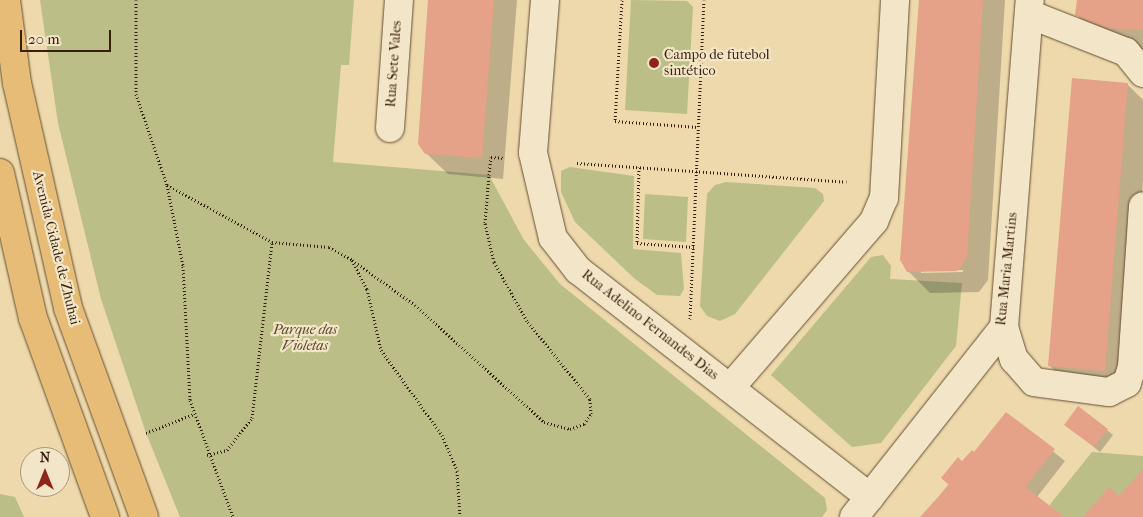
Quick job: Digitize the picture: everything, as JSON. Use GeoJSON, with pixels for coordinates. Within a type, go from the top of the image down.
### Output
{"type":"FeatureCollection","features":[{"type":"Feature","properties":{"kind":"main road","name":"Avenida Cidade de Zhuhai"},"geometry":{"type":"LineString","coordinates":[[6,0],[17,84],[68,308],[144,517]]}},
{"type":"Feature","properties":{"kind":"main road"},"geometry":{"type":"LineString","coordinates":[[0,173],[33,318],[105,517]]}},
{"type":"Feature","properties":{"kind":"street","name":"Rua Sete Vales"},"geometry":{"type":"LineString","coordinates":[[390,128],[399,0]]}},
{"type":"Feature","properties":{"kind":"street","name":"Rua Adelino Fernandes Dias"},"geometry":{"type":"LineString","coordinates":[[545,0],[533,153],[553,238],[578,270],[730,388],[862,507]]}},
{"type":"Feature","properties":{"kind":"street","name":"Rua Adelino Fernandes Dias"},"geometry":{"type":"LineString","coordinates":[[730,388],[874,220],[884,198],[895,0]]}},
{"type":"Feature","properties":{"kind":"street"},"geometry":{"type":"LineString","coordinates":[[1030,7],[1126,52],[1143,73]]}},
{"type":"Feature","properties":{"kind":"street","name":"Rua Maria Martins"},"geometry":{"type":"LineString","coordinates":[[862,507],[1004,327],[1030,7]]}},
{"type":"Feature","properties":{"kind":"street"},"geometry":{"type":"LineString","coordinates":[[1004,327],[1014,359],[1034,382],[1109,392],[1127,383],[1132,367],[1143,206]]}},
{"type":"Feature","properties":{"kind":"path"},"geometry":{"type":"LineString","coordinates":[[136,0],[136,94],[167,185],[183,266],[194,414],[207,455],[233,517]]}},
{"type":"Feature","properties":{"kind":"path"},"geometry":{"type":"LineString","coordinates":[[622,0],[615,121],[698,127]]}},
{"type":"Feature","properties":{"kind":"path"},"geometry":{"type":"LineString","coordinates":[[690,320],[704,0]]}},
{"type":"Feature","properties":{"kind":"path"},"geometry":{"type":"LineString","coordinates":[[167,185],[272,242],[329,247],[352,260],[415,305],[544,422],[570,429],[584,424],[591,414],[590,399],[527,321],[494,262],[485,223],[491,156],[514,158]]}},
{"type":"Feature","properties":{"kind":"path"},"geometry":{"type":"LineString","coordinates":[[577,163],[846,182]]}},
{"type":"Feature","properties":{"kind":"path"},"geometry":{"type":"LineString","coordinates":[[639,167],[638,243],[694,247]]}},
{"type":"Feature","properties":{"kind":"path"},"geometry":{"type":"LineString","coordinates":[[207,455],[227,450],[252,418],[272,242]]}},
{"type":"Feature","properties":{"kind":"path"},"geometry":{"type":"LineString","coordinates":[[352,260],[367,289],[381,350],[442,435],[457,471],[460,517]]}},
{"type":"Feature","properties":{"kind":"path"},"geometry":{"type":"LineString","coordinates":[[146,433],[194,414]]}},
{"type":"Feature","properties":{"kind":"green space","name":"Parque das Violetas"},"geometry":{"type":"Polygon","coordinates":[[[40,0],[354,0],[349,65],[341,65],[333,162],[489,175],[524,240],[560,284],[825,498],[827,510],[822,517],[180,517],[146,433],[101,299],[58,123],[40,0]]]}},
{"type":"Feature","properties":{"kind":"green space","name":"Campo de futebol sintético"},"geometry":{"type":"Polygon","coordinates":[[[631,0],[687,1],[693,7],[687,114],[625,110],[631,0]]]}},
{"type":"Feature","properties":{"kind":"green space"},"geometry":{"type":"Polygon","coordinates":[[[570,167],[634,176],[633,249],[681,253],[684,289],[680,296],[657,295],[635,279],[575,222],[561,192],[561,171],[570,167]]]}},
{"type":"Feature","properties":{"kind":"green space"},"geometry":{"type":"Polygon","coordinates":[[[726,182],[815,188],[823,194],[824,201],[735,314],[720,321],[707,316],[700,306],[707,194],[715,185],[726,182]]]}},
{"type":"Feature","properties":{"kind":"green space"},"geometry":{"type":"Polygon","coordinates":[[[645,194],[688,197],[686,242],[643,239],[645,194]]]}},
{"type":"Feature","properties":{"kind":"green space"},"geometry":{"type":"Polygon","coordinates":[[[883,255],[891,266],[890,279],[962,283],[956,346],[881,443],[852,447],[771,375],[871,257],[883,255]]]}},
{"type":"Feature","properties":{"kind":"green space"},"geometry":{"type":"Polygon","coordinates":[[[1092,452],[1143,456],[1143,517],[1040,517],[1092,452]]]}},
{"type":"Feature","properties":{"kind":"green space"},"geometry":{"type":"Polygon","coordinates":[[[0,494],[15,497],[24,517],[0,517],[0,494]]]}},
{"type":"Feature","properties":{"kind":"building"},"geometry":{"type":"Polygon","coordinates":[[[428,0],[494,0],[482,158],[425,154],[418,144],[428,0]]]}},
{"type":"Feature","properties":{"kind":"building"},"geometry":{"type":"Polygon","coordinates":[[[919,0],[983,0],[967,258],[957,271],[907,272],[900,260],[919,0]]]}},
{"type":"Feature","properties":{"kind":"building"},"geometry":{"type":"Polygon","coordinates":[[[1077,0],[1143,0],[1143,30],[1106,28],[1075,15],[1077,0]]]}},
{"type":"Feature","properties":{"kind":"building"},"geometry":{"type":"Polygon","coordinates":[[[1072,78],[1128,83],[1105,371],[1048,366],[1072,78]]]}},
{"type":"Feature","properties":{"kind":"building"},"geometry":{"type":"Polygon","coordinates":[[[1078,406],[1108,429],[1094,447],[1064,425],[1078,406]]]}},
{"type":"Feature","properties":{"kind":"building"},"geometry":{"type":"Polygon","coordinates":[[[1006,412],[1055,449],[1025,487],[1065,517],[920,517],[949,485],[941,478],[958,457],[962,461],[972,450],[974,452],[1006,412]]]}},
{"type":"Feature","properties":{"kind":"building"},"geometry":{"type":"Polygon","coordinates":[[[1143,469],[1143,517],[1083,517],[1109,487],[1119,496],[1143,469]]]}},
{"type":"Feature","properties":{"kind":"place","name":"Campo de futebol sintético"},"geometry":{"type":"Point","coordinates":[654,63]}}]}
